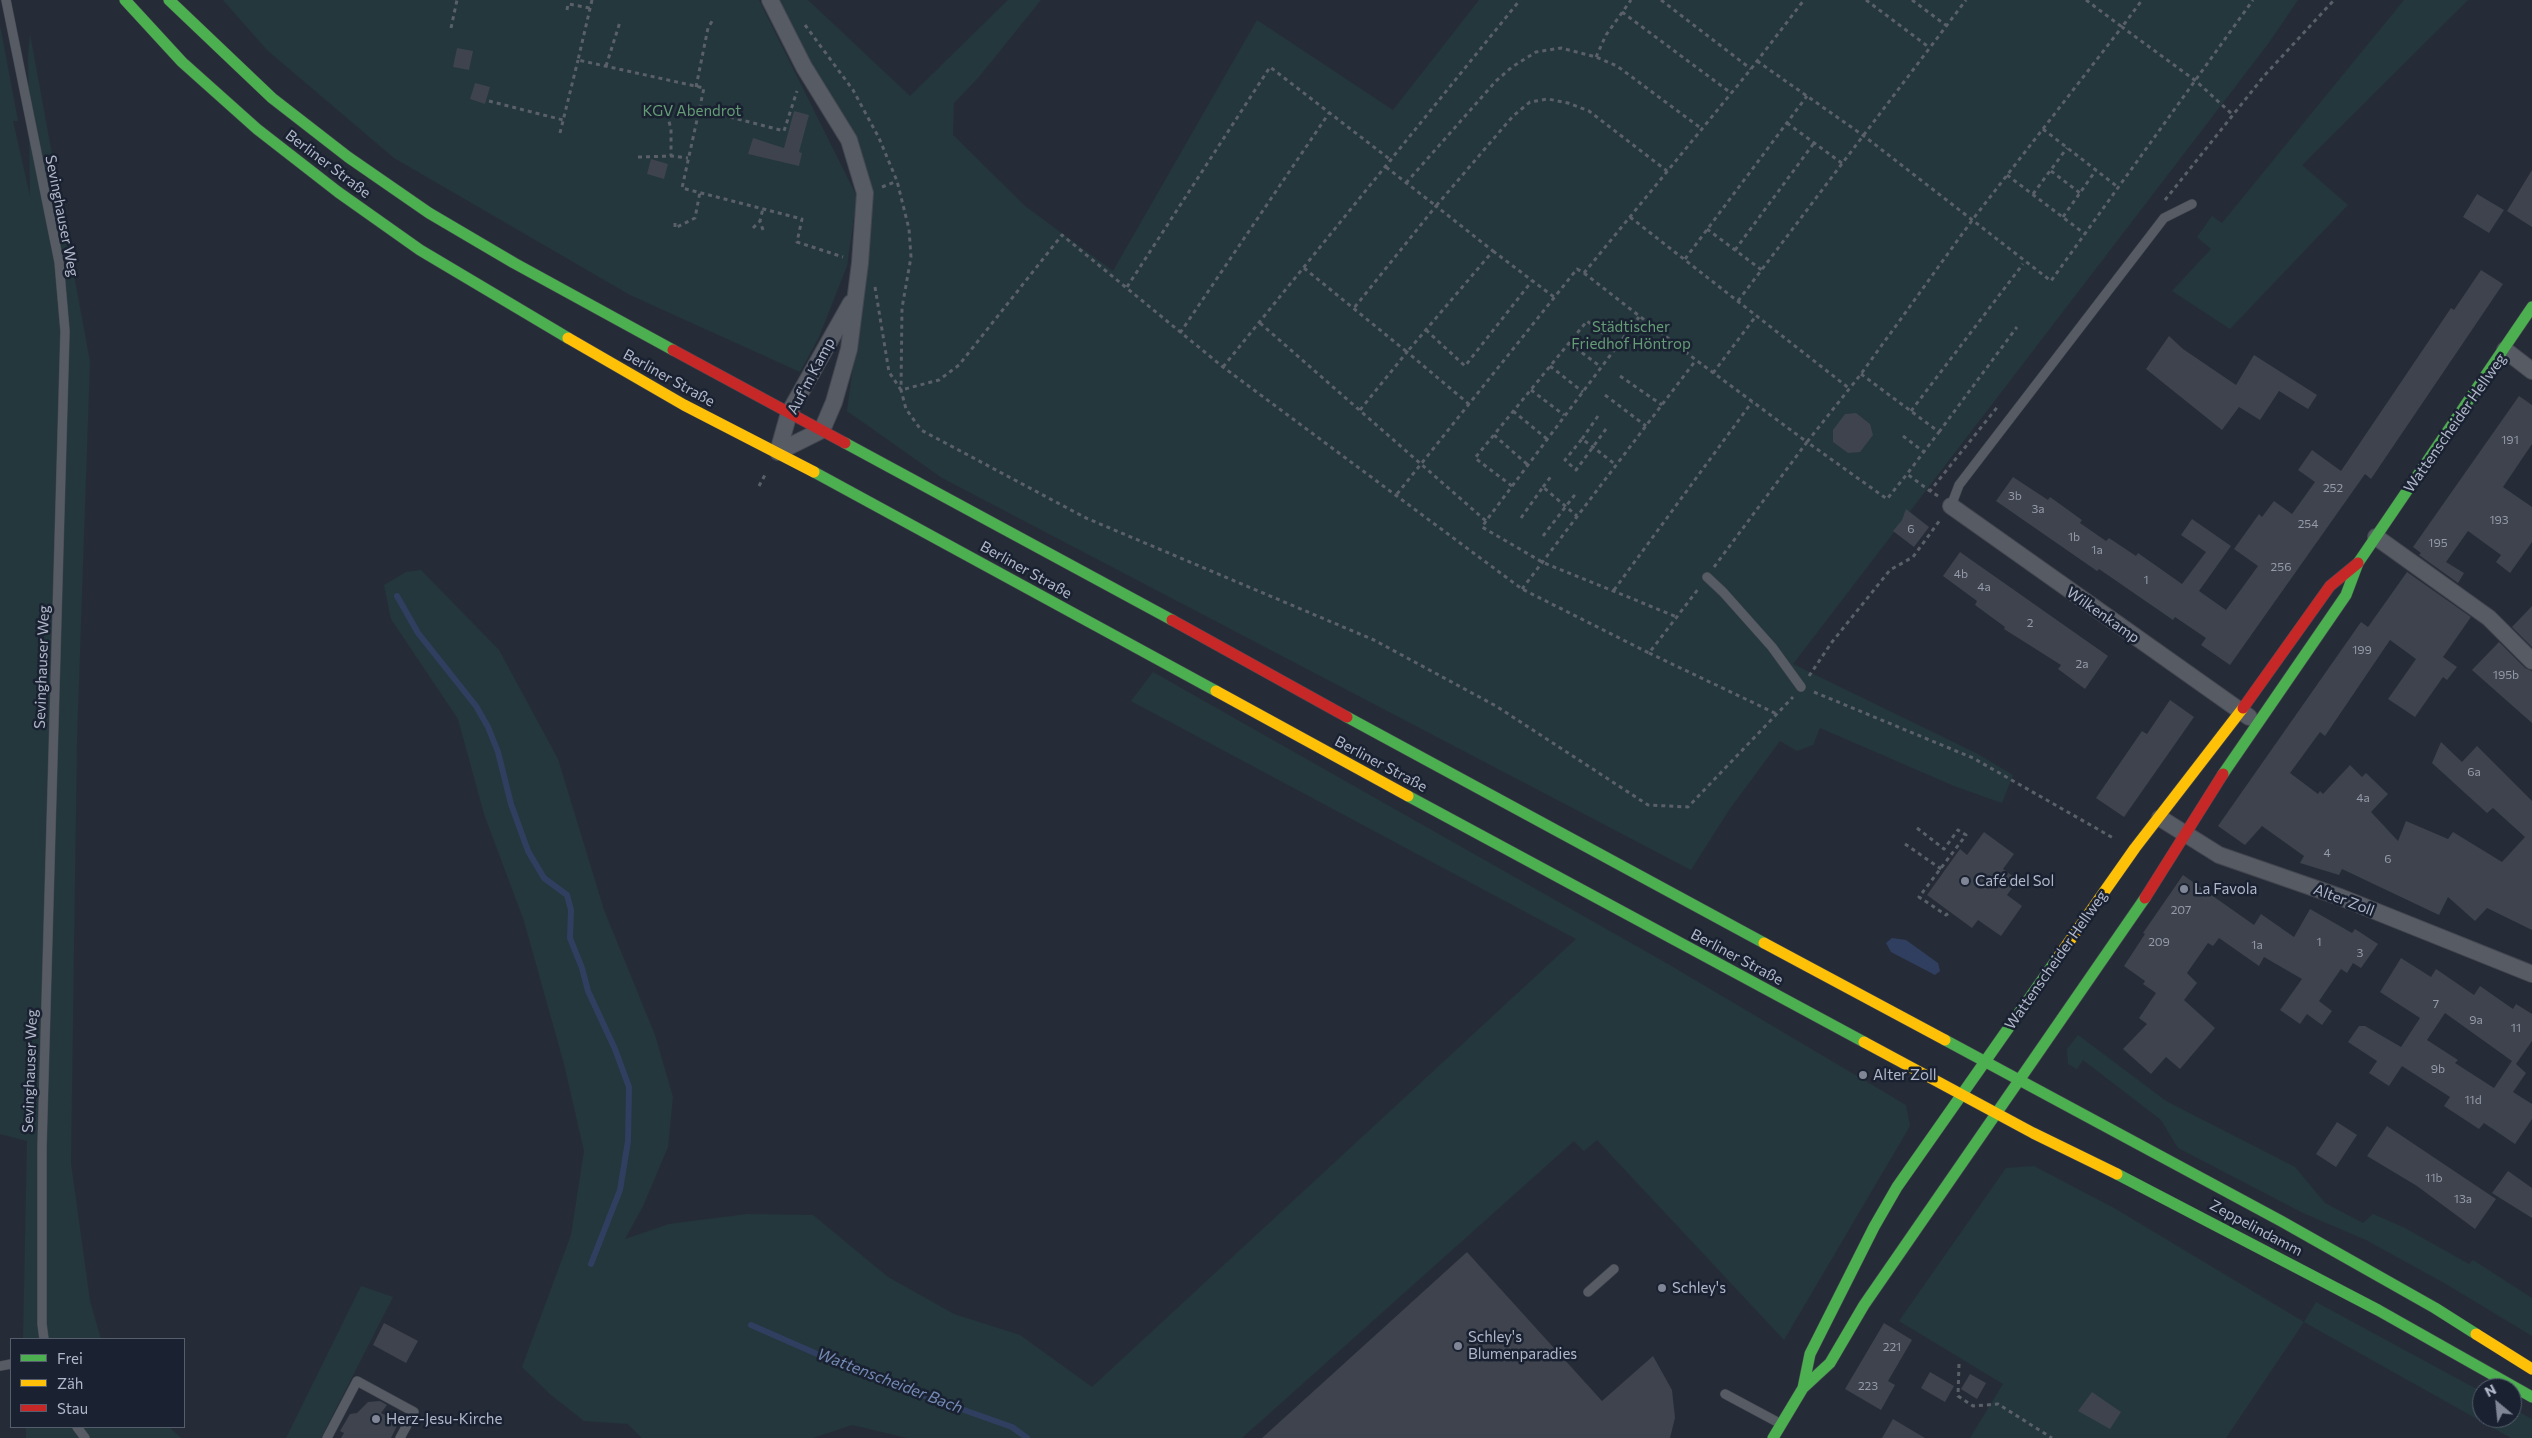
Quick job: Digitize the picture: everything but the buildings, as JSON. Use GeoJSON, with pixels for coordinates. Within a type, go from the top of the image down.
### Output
{"type":"FeatureCollection","features":[{"type":"Feature","properties":{"kind":"main road","name":"Berliner Straße"},"geometry":{"type":"LineString","coordinates":[[125,0],[182,62],[257,129],[338,192],[420,250],[684,405],[778,452],[1329,754],[1962,1094]]}},
{"type":"Feature","properties":{"kind":"main road","name":"Berliner Straße"},"geometry":{"type":"LineString","coordinates":[[169,0],[272,98],[348,157],[429,213],[514,263],[1201,636],[1498,800],[1984,1061]]}},
{"type":"Feature","properties":{"kind":"main road","name":"Wattenscheider Hellweg"},"geometry":{"type":"LineString","coordinates":[[1773,1438],[1803,1388],[1830,1362],[1864,1305],[1998,1114],[2150,891],[2184,834],[2257,723],[2346,595],[2358,563],[2505,350],[2532,307]]}},
{"type":"Feature","properties":{"kind":"main road","name":"Wattenscheider Hellweg"},"geometry":{"type":"LineString","coordinates":[[1803,1388],[1810,1354],[1874,1227],[1897,1187],[2135,848],[2160,818],[2240,711],[2330,586],[2358,563]]}},
{"type":"Feature","properties":{"kind":"main road","name":"Zeppelindamm"},"geometry":{"type":"LineString","coordinates":[[1984,1061],[2435,1308],[2532,1369]]}},
{"type":"Feature","properties":{"kind":"main road","name":"Zeppelindamm"},"geometry":{"type":"LineString","coordinates":[[1962,1094],[2378,1310],[2532,1397]]}},
{"type":"Feature","properties":{"kind":"street","name":"Auf'm Kamp"},"geometry":{"type":"LineString","coordinates":[[770,0],[804,67],[850,140],[865,193],[860,263],[849,349],[834,402],[822,430],[778,452]]}},
{"type":"Feature","properties":{"kind":"street","name":"Auf'm Kamp"},"geometry":{"type":"LineString","coordinates":[[778,452],[789,414],[855,297]]}},
{"type":"Feature","properties":{"kind":"street"},"geometry":{"type":"LineString","coordinates":[[2505,350],[2532,372]]}},
{"type":"Feature","properties":{"kind":"street","name":"Wilkenkamp"},"geometry":{"type":"LineString","coordinates":[[1950,506],[2257,723]]}},
{"type":"Feature","properties":{"kind":"street"},"geometry":{"type":"LineString","coordinates":[[2376,537],[2489,618],[2532,661]]}},
{"type":"Feature","properties":{"kind":"street","name":"Alter Zoll"},"geometry":{"type":"LineString","coordinates":[[2160,818],[2219,855],[2340,897],[2532,974]]}},
{"type":"Feature","properties":{"kind":"lane","name":"Sevinghauser Weg"},"geometry":{"type":"LineString","coordinates":[[6,0],[59,262],[65,331],[42,1146],[42,1324],[44,1338]]}},
{"type":"Feature","properties":{"kind":"lane"},"geometry":{"type":"LineString","coordinates":[[1950,506],[1959,485],[2164,218],[2192,204]]}},
{"type":"Feature","properties":{"kind":"lane"},"geometry":{"type":"LineString","coordinates":[[1706,577],[1723,592],[1766,640],[1801,687]]}},
{"type":"Feature","properties":{"kind":"lane"},"geometry":{"type":"LineString","coordinates":[[1588,1292],[1614,1269]]}},
{"type":"Feature","properties":{"kind":"lane"},"geometry":{"type":"LineString","coordinates":[[327,1438],[357,1381],[414,1412],[400,1438]]}},
{"type":"Feature","properties":{"kind":"lane"},"geometry":{"type":"LineString","coordinates":[[1725,1394],[1781,1424]]}},
{"type":"Feature","properties":{"kind":"lane"},"geometry":{"type":"LineString","coordinates":[[78,1428],[86,1438]]}},
{"type":"Feature","properties":{"kind":"path"},"geometry":{"type":"LineString","coordinates":[[451,28],[457,0]]}},
{"type":"Feature","properties":{"kind":"path"},"geometry":{"type":"LineString","coordinates":[[560,134],[592,0]]}},
{"type":"Feature","properties":{"kind":"path"},"geometry":{"type":"LineString","coordinates":[[1223,367],[1392,161],[1520,0]]}},
{"type":"Feature","properties":{"kind":"path"},"geometry":{"type":"LineString","coordinates":[[1596,57],[1606,35],[1631,0]]}},
{"type":"Feature","properties":{"kind":"path"},"geometry":{"type":"LineString","coordinates":[[1661,0],[1751,69]]}},
{"type":"Feature","properties":{"kind":"path"},"geometry":{"type":"LineString","coordinates":[[1584,273],[1751,69],[1804,0]]}},
{"type":"Feature","properties":{"kind":"path"},"geometry":{"type":"LineString","coordinates":[[1866,0],[1930,48]]}},
{"type":"Feature","properties":{"kind":"path"},"geometry":{"type":"LineString","coordinates":[[1912,0],[1947,26]]}},
{"type":"Feature","properties":{"kind":"path"},"geometry":{"type":"LineString","coordinates":[[1738,301],[1763,271],[1966,0]]}},
{"type":"Feature","properties":{"kind":"path"},"geometry":{"type":"LineString","coordinates":[[2086,0],[2196,81],[2233,115]]}},
{"type":"Feature","properties":{"kind":"path"},"geometry":{"type":"LineString","coordinates":[[1649,653],[1861,374],[1973,219],[2142,0]]}},
{"type":"Feature","properties":{"kind":"path"},"geometry":{"type":"LineString","coordinates":[[1757,61],[1864,136],[2051,281],[2253,0]]}},
{"type":"Feature","properties":{"kind":"path"},"geometry":{"type":"LineString","coordinates":[[566,10],[568,4],[590,8]]}},
{"type":"Feature","properties":{"kind":"path"},"geometry":{"type":"LineString","coordinates":[[1622,12],[1731,93]]}},
{"type":"Feature","properties":{"kind":"path"},"geometry":{"type":"LineString","coordinates":[[696,87],[708,28],[714,18]]}},
{"type":"Feature","properties":{"kind":"path"},"geometry":{"type":"LineString","coordinates":[[606,66],[620,22]]}},
{"type":"Feature","properties":{"kind":"path"},"geometry":{"type":"LineString","coordinates":[[804,23],[853,90],[879,138],[897,181],[909,229],[911,257],[902,308],[901,390],[906,409],[921,430],[1086,518],[1374,640],[1496,706],[1648,805],[1688,807],[1779,715],[1832,642],[1890,570],[1913,557],[1950,506]]}},
{"type":"Feature","properties":{"kind":"path"},"geometry":{"type":"LineString","coordinates":[[1406,182],[1496,81],[1512,67],[1536,52],[1561,48],[1596,57],[1617,66],[1702,129]]}},
{"type":"Feature","properties":{"kind":"path"},"geometry":{"type":"LineString","coordinates":[[578,60],[704,88],[682,188],[802,219],[797,242],[860,263],[877,290],[889,372],[901,390]]}},
{"type":"Feature","properties":{"kind":"path"},"geometry":{"type":"LineString","coordinates":[[699,110],[784,130],[804,67]]}},
{"type":"Feature","properties":{"kind":"path"},"geometry":{"type":"LineString","coordinates":[[1127,288],[1270,67],[1392,161]]}},
{"type":"Feature","properties":{"kind":"path"},"geometry":{"type":"LineString","coordinates":[[1685,259],[1807,96]]}},
{"type":"Feature","properties":{"kind":"path"},"geometry":{"type":"LineString","coordinates":[[1354,308],[1436,206],[1513,116],[1530,102],[1548,99],[1568,103],[1589,111],[1667,171]]}},
{"type":"Feature","properties":{"kind":"path"},"geometry":{"type":"LineString","coordinates":[[489,101],[563,120]]}},
{"type":"Feature","properties":{"kind":"path"},"geometry":{"type":"LineString","coordinates":[[1180,332],[1329,113]]}},
{"type":"Feature","properties":{"kind":"path"},"geometry":{"type":"LineString","coordinates":[[667,114],[671,129],[671,156]]}},
{"type":"Feature","properties":{"kind":"path"},"geometry":{"type":"LineString","coordinates":[[1787,122],[1843,164]]}},
{"type":"Feature","properties":{"kind":"path"},"geometry":{"type":"LineString","coordinates":[[2043,129],[2119,188]]}},
{"type":"Feature","properties":{"kind":"path"},"geometry":{"type":"LineString","coordinates":[[1735,250],[1814,143]]}},
{"type":"Feature","properties":{"kind":"path"},"geometry":{"type":"LineString","coordinates":[[2033,194],[2067,148]]}},
{"type":"Feature","properties":{"kind":"path"},"geometry":{"type":"LineString","coordinates":[[638,157],[671,156],[688,158]]}},
{"type":"Feature","properties":{"kind":"path"},"geometry":{"type":"LineString","coordinates":[[1386,167],[1554,297]]}},
{"type":"Feature","properties":{"kind":"path"},"geometry":{"type":"LineString","coordinates":[[2050,170],[2080,193]]}},
{"type":"Feature","properties":{"kind":"path"},"geometry":{"type":"LineString","coordinates":[[2063,217],[2096,170]]}},
{"type":"Feature","properties":{"kind":"path"},"geometry":{"type":"LineString","coordinates":[[2007,175],[2086,234]]}},
{"type":"Feature","properties":{"kind":"path"},"geometry":{"type":"LineString","coordinates":[[675,223],[675,228],[694,218],[700,192]]}},
{"type":"Feature","properties":{"kind":"path"},"geometry":{"type":"LineString","coordinates":[[763,208],[760,221],[763,230]]}},
{"type":"Feature","properties":{"kind":"path"},"geometry":{"type":"LineString","coordinates":[[1630,217],[1850,388]]}},
{"type":"Feature","properties":{"kind":"path"},"geometry":{"type":"LineString","coordinates":[[753,228],[760,221]]}},
{"type":"Feature","properties":{"kind":"path"},"geometry":{"type":"LineString","coordinates":[[1707,229],[1763,271]]}},
{"type":"Feature","properties":{"kind":"path"},"geometry":{"type":"LineString","coordinates":[[901,390],[939,380],[959,365],[1062,235],[1223,367],[1397,494],[1522,589],[1649,653],[1779,715]]}},
{"type":"Feature","properties":{"kind":"path"},"geometry":{"type":"LineString","coordinates":[[1360,410],[1493,251]]}},
{"type":"Feature","properties":{"kind":"path"},"geometry":{"type":"LineString","coordinates":[[1911,412],[2023,264]]}},
{"type":"Feature","properties":{"kind":"path"},"geometry":{"type":"LineString","coordinates":[[1304,268],[1470,405]]}},
{"type":"Feature","properties":{"kind":"path"},"geometry":{"type":"LineString","coordinates":[[1397,494],[1578,269],[1713,373],[1887,499],[2017,327]]}},
{"type":"Feature","properties":{"kind":"path"},"geometry":{"type":"LineString","coordinates":[[1426,330],[1465,366],[1532,280]]}},
{"type":"Feature","properties":{"kind":"path"},"geometry":{"type":"LineString","coordinates":[[1639,316],[1482,526],[1542,562],[1677,617]]}},
{"type":"Feature","properties":{"kind":"path"},"geometry":{"type":"LineString","coordinates":[[1713,373],[1756,316]]}},
{"type":"Feature","properties":{"kind":"path"},"geometry":{"type":"LineString","coordinates":[[1512,486],[1475,458],[1587,321],[1618,345]]}},
{"type":"Feature","properties":{"kind":"path"},"geometry":{"type":"LineString","coordinates":[[1260,323],[1486,521]]}},
{"type":"Feature","properties":{"kind":"path"},"geometry":{"type":"LineString","coordinates":[[1569,343],[1601,367]]}},
{"type":"Feature","properties":{"kind":"path"},"geometry":{"type":"LineString","coordinates":[[1522,589],[1696,360]]}},
{"type":"Feature","properties":{"kind":"path"},"geometry":{"type":"LineString","coordinates":[[1550,366],[1583,392]]}},
{"type":"Feature","properties":{"kind":"path"},"geometry":{"type":"LineString","coordinates":[[1861,374],[1939,432]]}},
{"type":"Feature","properties":{"kind":"path"},"geometry":{"type":"LineString","coordinates":[[1620,376],[1662,405]]}},
{"type":"Feature","properties":{"kind":"path"},"geometry":{"type":"LineString","coordinates":[[1531,390],[1564,415]]}},
{"type":"Feature","properties":{"kind":"path"},"geometry":{"type":"LineString","coordinates":[[1605,395],[1646,426]]}},
{"type":"Feature","properties":{"kind":"path"},"geometry":{"type":"LineString","coordinates":[[1614,590],[1752,402]]}},
{"type":"Feature","properties":{"kind":"path"},"geometry":{"type":"LineString","coordinates":[[1513,411],[1547,439]]}},
{"type":"Feature","properties":{"kind":"path"},"geometry":{"type":"LineString","coordinates":[[1598,416],[1565,460],[1576,470],[1606,429]]}},
{"type":"Feature","properties":{"kind":"path"},"geometry":{"type":"LineString","coordinates":[[1494,435],[1528,464]]}},
{"type":"Feature","properties":{"kind":"path"},"geometry":{"type":"LineString","coordinates":[[1903,436],[1924,452]]}},
{"type":"Feature","properties":{"kind":"path"},"geometry":{"type":"LineString","coordinates":[[1582,439],[1616,465]]}},
{"type":"Feature","properties":{"kind":"path"},"geometry":{"type":"LineString","coordinates":[[1907,474],[1930,490]]}},
{"type":"Feature","properties":{"kind":"path"},"geometry":{"type":"LineString","coordinates":[[1521,518],[1552,475]]}},
{"type":"Feature","properties":{"kind":"path"},"geometry":{"type":"LineString","coordinates":[[1543,487],[1577,516]]}},
{"type":"Feature","properties":{"kind":"path"},"geometry":{"type":"LineString","coordinates":[[1543,536],[1577,492]]}},
{"type":"Feature","properties":{"kind":"path"},"geometry":{"type":"LineString","coordinates":[[1801,687],[1973,758],[2135,848]]}},
{"type":"Feature","properties":{"kind":"path"},"geometry":{"type":"LineString","coordinates":[[1917,828],[1944,849],[1958,830],[1966,835],[1919,897],[1946,915],[1950,912]]}},
{"type":"Feature","properties":{"kind":"path"},"geometry":{"type":"LineString","coordinates":[[1906,844],[1944,871]]}},
{"type":"Feature","properties":{"kind":"path"},"geometry":{"type":"LineString","coordinates":[[1959,1364],[1958,1396],[1973,1406],[1998,1404],[2052,1438]]}},
{"type":"Feature","properties":{"kind":"green space","name":"KGV Abendrot"},"geometry":{"type":"Polygon","coordinates":[[[223,0],[759,0],[857,197],[847,266],[819,337],[800,372],[630,295],[394,158],[267,50],[223,0]]]}},
{"type":"Feature","properties":{"kind":"green space","name":"Städtischer Friedhof Höntrop"},"geometry":{"type":"Polygon","coordinates":[[[774,0],[808,0],[910,96],[1008,0],[1041,0],[978,78],[954,103],[953,135],[1025,206],[1113,271],[1257,20],[1393,110],[1479,0],[2298,0],[2268,44],[1793,664],[1978,754],[2013,775],[2002,803],[1954,786],[1820,728],[1813,745],[1797,751],[1780,741],[1729,810],[1691,870],[942,478],[847,411],[860,314],[873,191],[847,127],[774,0]]]}},
{"type":"Feature","properties":{"kind":"green space"},"geometry":{"type":"Polygon","coordinates":[[[2404,0],[2468,0],[2302,165],[2348,205],[2230,329],[2172,291],[2211,249],[2197,237],[2212,216],[2222,223],[2404,0]]]}},
{"type":"Feature","properties":{"kind":"green space"},"geometry":{"type":"Polygon","coordinates":[[[0,25],[18,121],[13,121],[30,196],[28,57],[30,34],[90,362],[77,739],[71,1163],[90,1301],[101,1338],[23,1338],[27,1141],[0,1134],[0,25]]]}},
{"type":"Feature","properties":{"kind":"green space"},"geometry":{"type":"Polygon","coordinates":[[[421,570],[499,650],[558,759],[604,910],[655,1035],[673,1097],[668,1147],[643,1206],[625,1239],[669,1224],[747,1214],[813,1215],[888,1277],[954,1314],[1020,1335],[1092,1387],[1576,939],[1131,701],[1153,672],[1668,964],[1906,1105],[1910,1126],[1784,1340],[1597,1140],[1584,1151],[1574,1141],[1242,1438],[907,1438],[852,1425],[813,1438],[642,1438],[628,1424],[584,1421],[551,1395],[522,1367],[571,1235],[584,1151],[564,1064],[524,921],[484,814],[458,719],[391,619],[384,585],[406,572],[421,570]]]}},
{"type":"Feature","properties":{"kind":"green space"},"geometry":{"type":"Polygon","coordinates":[[[2078,1035],[2166,1101],[2295,1167],[2325,1203],[2363,1223],[2373,1214],[2403,1227],[2469,1264],[2473,1260],[2532,1298],[2532,1336],[2446,1284],[2366,1240],[2303,1213],[2178,1148],[2161,1120],[2083,1060],[2077,1069],[2068,1064],[2067,1049],[2078,1035]]]}},
{"type":"Feature","properties":{"kind":"green space"},"geometry":{"type":"Polygon","coordinates":[[[2034,1166],[2114,1208],[2304,1322],[2226,1438],[1970,1438],[2003,1384],[1899,1321],[2006,1168],[2034,1166]]]}},
{"type":"Feature","properties":{"kind":"green space"},"geometry":{"type":"Polygon","coordinates":[[[361,1286],[393,1297],[321,1438],[286,1438],[361,1286]]]}},
{"type":"Feature","properties":{"kind":"green space"},"geometry":{"type":"Polygon","coordinates":[[[2316,1302],[2472,1387],[2472,1416],[2304,1322],[2316,1302]]]}},
{"type":"Feature","properties":{"kind":"green space"},"geometry":{"type":"Polygon","coordinates":[[[2522,1414],[2532,1419],[2532,1438],[2511,1438],[2493,1428],[2522,1428],[2522,1414]]]}},
{"type":"Feature","properties":{"kind":"green space"},"geometry":{"type":"Polygon","coordinates":[[[26,1428],[170,1428],[181,1438],[26,1438],[26,1428]]]}},
{"type":"Feature","properties":{"kind":"water"},"geometry":{"type":"Polygon","coordinates":[[[1892,938],[1906,940],[1938,963],[1940,971],[1935,975],[1891,952],[1886,943],[1892,938]]]}},
{"type":"Feature","properties":{"kind":"waterway","name":"Wattenscheider Bach"},"geometry":{"type":"LineString","coordinates":[[397,596],[418,633],[476,706],[488,727],[498,752],[511,804],[528,851],[544,878],[567,895],[571,910],[570,938],[582,968],[588,991],[615,1049],[629,1087],[628,1141],[620,1190],[591,1264]]}},
{"type":"Feature","properties":{"kind":"waterway","name":"Wattenscheider Bach"},"geometry":{"type":"LineString","coordinates":[[751,1325],[865,1375],[1012,1427],[1027,1438]]}},
{"type":"Feature","properties":{"kind":"traffic: fast"},"geometry":{"type":"LineString","coordinates":[[125,0],[182,62],[257,129],[338,192],[420,250],[568,338]]}},
{"type":"Feature","properties":{"kind":"traffic: fast"},"geometry":{"type":"LineString","coordinates":[[169,0],[272,98],[348,157],[429,213],[514,263],[673,350]]}},
{"type":"Feature","properties":{"kind":"traffic: fast"},"geometry":{"type":"LineString","coordinates":[[2223,774],[2346,595],[2358,563],[2532,307]]}},
{"type":"Feature","properties":{"kind":"traffic: fast"},"geometry":{"type":"LineString","coordinates":[[845,443],[1172,620]]}},
{"type":"Feature","properties":{"kind":"traffic: fast"},"geometry":{"type":"LineString","coordinates":[[814,472],[1216,691]]}},
{"type":"Feature","properties":{"kind":"traffic: fast"},"geometry":{"type":"LineString","coordinates":[[1347,717],[1764,943]]}},
{"type":"Feature","properties":{"kind":"traffic: fast"},"geometry":{"type":"LineString","coordinates":[[1408,796],[1864,1042]]}},
{"type":"Feature","properties":{"kind":"traffic: fast"},"geometry":{"type":"LineString","coordinates":[[1773,1438],[1803,1388],[1830,1363],[1864,1305],[2145,898]]}},
{"type":"Feature","properties":{"kind":"traffic: fast"},"geometry":{"type":"LineString","coordinates":[[1803,1388],[1810,1354],[1874,1227],[1897,1187],[2059,956]]}},
{"type":"Feature","properties":{"kind":"traffic: fast"},"geometry":{"type":"LineString","coordinates":[[1945,1040],[2281,1221],[2435,1308],[2476,1334]]}},
{"type":"Feature","properties":{"kind":"traffic: fast"},"geometry":{"type":"LineString","coordinates":[[2117,1174],[2378,1310],[2532,1397]]}},
{"type":"Feature","properties":{"kind":"traffic: slow"},"geometry":{"type":"LineString","coordinates":[[568,338],[684,405],[814,472]]}},
{"type":"Feature","properties":{"kind":"traffic: slow"},"geometry":{"type":"LineString","coordinates":[[1216,691],[1408,796]]}},
{"type":"Feature","properties":{"kind":"traffic: slow"},"geometry":{"type":"LineString","coordinates":[[2059,956],[2135,848],[2243,708]]}},
{"type":"Feature","properties":{"kind":"traffic: slow"},"geometry":{"type":"LineString","coordinates":[[1764,943],[1945,1040]]}},
{"type":"Feature","properties":{"kind":"traffic: slow"},"geometry":{"type":"LineString","coordinates":[[1864,1042],[2033,1133],[2117,1174]]}},
{"type":"Feature","properties":{"kind":"traffic: slow"},"geometry":{"type":"LineString","coordinates":[[2476,1334],[2532,1369]]}},
{"type":"Feature","properties":{"kind":"traffic: jam"},"geometry":{"type":"LineString","coordinates":[[673,350],[845,443]]}},
{"type":"Feature","properties":{"kind":"traffic: jam"},"geometry":{"type":"LineString","coordinates":[[2243,708],[2330,586],[2358,563]]}},
{"type":"Feature","properties":{"kind":"traffic: jam"},"geometry":{"type":"LineString","coordinates":[[1172,620],[1347,717]]}},
{"type":"Feature","properties":{"kind":"traffic: jam"},"geometry":{"type":"LineString","coordinates":[[2145,898],[2223,774]]}},
{"type":"Feature","properties":{"kind":"place","name":"Café del Sol"},"geometry":{"type":"Point","coordinates":[1965,881]}},
{"type":"Feature","properties":{"kind":"place","name":"La Favola"},"geometry":{"type":"Point","coordinates":[2184,889]}},
{"type":"Feature","properties":{"kind":"place","name":"Alter Zoll"},"geometry":{"type":"Point","coordinates":[1863,1075]}},
{"type":"Feature","properties":{"kind":"place","name":"Schley's"},"geometry":{"type":"Point","coordinates":[1662,1288]}},
{"type":"Feature","properties":{"kind":"place","name":"Schley's Blumenparadies"},"geometry":{"type":"Point","coordinates":[1458,1346]}},
{"type":"Feature","properties":{"kind":"place","name":"Herz-Jesu-Kirche"},"geometry":{"type":"Point","coordinates":[376,1419]}}]}
